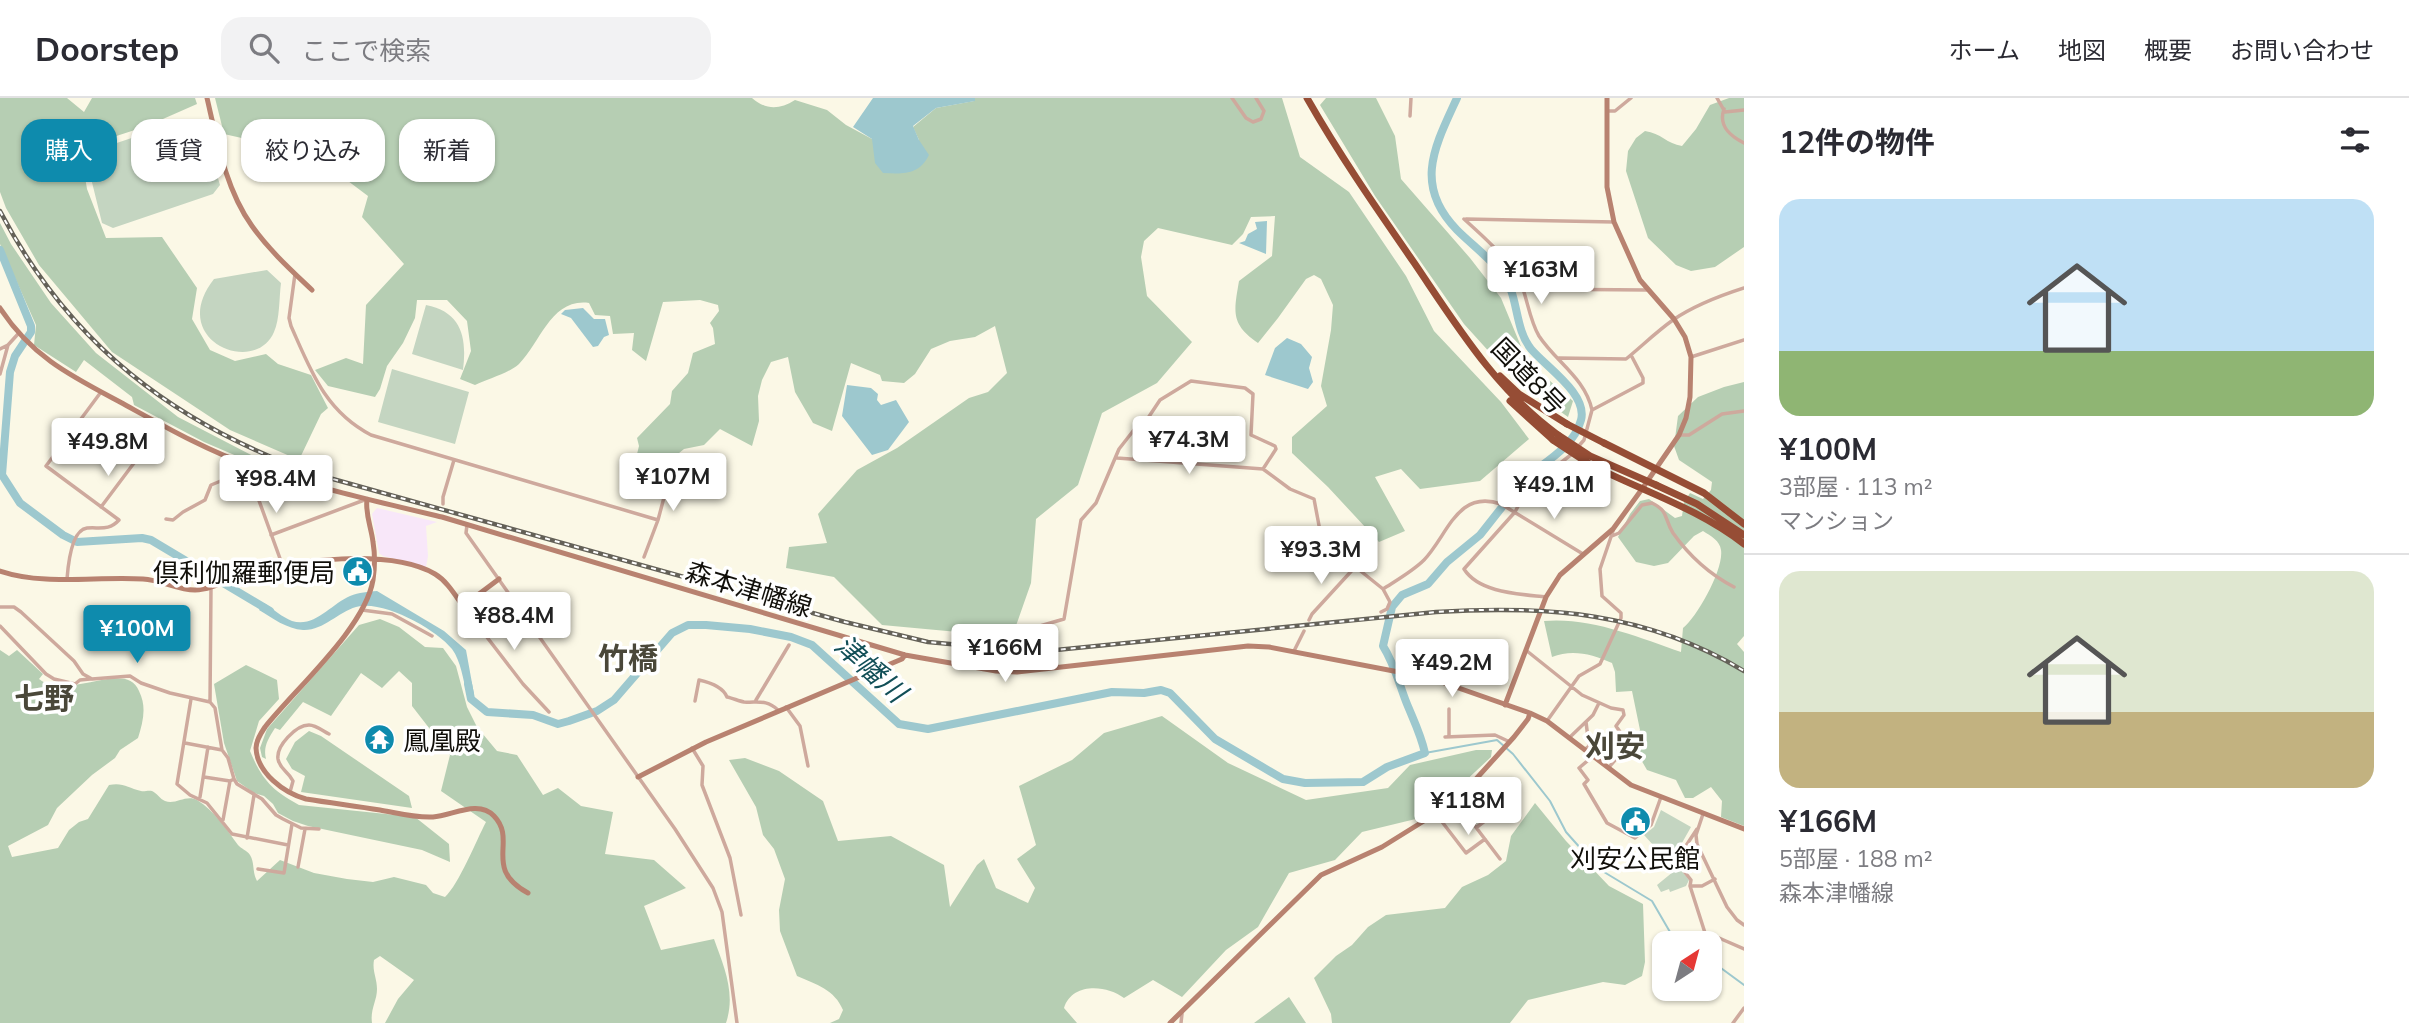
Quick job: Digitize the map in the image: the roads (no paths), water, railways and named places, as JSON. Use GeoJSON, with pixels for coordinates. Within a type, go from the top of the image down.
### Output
{"type":"FeatureCollection","features":[{"type":"Feature","properties":{"kind":"highway","name":"国道8号"},"geometry":{"type":"LineString","coordinates":[[1307,98],[1340,154],[1463,334],[1520,404],[1555,438],[1697,504],[1744,536]]}},
{"type":"Feature","properties":{"kind":"highway"},"geometry":{"type":"LineString","coordinates":[[1463,334],[1519,394],[1567,425],[1704,493],[1744,524]]}},
{"type":"Feature","properties":{"kind":"highway"},"geometry":{"type":"LineString","coordinates":[[1555,438],[1591,465],[1694,511],[1744,544]]}},
{"type":"Feature","properties":{"kind":"main road"},"geometry":{"type":"LineString","coordinates":[[207,98],[228,178],[241,208],[262,239],[312,290]]}},
{"type":"Feature","properties":{"kind":"main road"},"geometry":{"type":"LineString","coordinates":[[1505,705],[1546,597],[1560,575],[1613,532],[1679,435],[1690,397],[1691,357],[1685,337],[1674,319],[1640,280],[1614,222],[1607,187],[1607,98]]}},
{"type":"Feature","properties":{"kind":"main road","name":"森本津幡線"},"geometry":{"type":"LineString","coordinates":[[0,308],[31,348],[63,372],[170,429],[249,465],[467,525],[905,655],[996,671],[1040,670],[1248,646],[1430,678],[1547,720],[1631,785],[1744,829]]}},
{"type":"Feature","properties":{"kind":"main road"},"geometry":{"type":"LineString","coordinates":[[367,499],[366,510],[373,541],[373,583],[362,610],[355,625],[273,717],[256,743],[259,762],[265,772],[290,792],[306,799],[429,817],[482,808],[499,823],[506,875],[510,881],[528,893]]}},
{"type":"Feature","properties":{"kind":"main road"},"geometry":{"type":"LineString","coordinates":[[0,571],[28,578],[140,579],[195,590],[283,566],[374,559],[401,563],[435,575],[463,606],[499,579]]}},
{"type":"Feature","properties":{"kind":"main road"},"geometry":{"type":"LineString","coordinates":[[638,778],[692,748],[902,659],[905,655]]}},
{"type":"Feature","properties":{"kind":"main road"},"geometry":{"type":"LineString","coordinates":[[1170,1023],[1321,875],[1382,847],[1456,801],[1507,745],[1530,713]]}},
{"type":"Feature","properties":{"kind":"street"},"geometry":{"type":"LineString","coordinates":[[1232,98],[1245,118],[1253,122],[1261,119],[1264,111],[1256,98]]}},
{"type":"Feature","properties":{"kind":"street"},"geometry":{"type":"LineString","coordinates":[[1410,116],[1411,98]]}},
{"type":"Feature","properties":{"kind":"street"},"geometry":{"type":"LineString","coordinates":[[1607,111],[1615,111],[1631,98]]}},
{"type":"Feature","properties":{"kind":"street"},"geometry":{"type":"LineString","coordinates":[[1717,98],[1725,112],[1744,110]]}},
{"type":"Feature","properties":{"kind":"street"},"geometry":{"type":"LineString","coordinates":[[1724,109],[1721,118],[1723,126],[1744,144]]}},
{"type":"Feature","properties":{"kind":"street"},"geometry":{"type":"LineString","coordinates":[[1546,597],[1500,592],[1464,571],[1486,541],[1515,512],[1527,489],[1567,458],[1584,440],[1592,410],[1590,398],[1581,383],[1538,334],[1515,272],[1464,219],[1614,222]]}},
{"type":"Feature","properties":{"kind":"street"},"geometry":{"type":"LineString","coordinates":[[295,274],[289,318],[291,326],[320,388],[330,404],[349,422],[371,435],[658,520]]}},
{"type":"Feature","properties":{"kind":"street"},"geometry":{"type":"LineString","coordinates":[[1557,358],[1626,359],[1674,319],[1712,299],[1744,288]]}},
{"type":"Feature","properties":{"kind":"street"},"geometry":{"type":"LineString","coordinates":[[1522,289],[1647,290]]}},
{"type":"Feature","properties":{"kind":"street"},"geometry":{"type":"LineString","coordinates":[[0,349],[18,334]]}},
{"type":"Feature","properties":{"kind":"street"},"geometry":{"type":"LineString","coordinates":[[1691,357],[1744,340]]}},
{"type":"Feature","properties":{"kind":"street"},"geometry":{"type":"LineString","coordinates":[[0,374],[8,345]]}},
{"type":"Feature","properties":{"kind":"street"},"geometry":{"type":"LineString","coordinates":[[1592,410],[1643,383],[1631,355]]}},
{"type":"Feature","properties":{"kind":"street"},"geometry":{"type":"LineString","coordinates":[[1014,648],[1033,628],[1065,619],[1082,520],[1096,503],[1119,449],[1160,400],[1191,381],[1245,388],[1253,394],[1251,435],[1275,446],[1276,449],[1263,469]]}},
{"type":"Feature","properties":{"kind":"street"},"geometry":{"type":"LineString","coordinates":[[68,579],[68,559],[80,532],[84,528],[108,528],[119,520],[46,466],[101,392]]}},
{"type":"Feature","properties":{"kind":"street"},"geometry":{"type":"LineString","coordinates":[[1679,435],[1689,435],[1722,414],[1744,411]]}},
{"type":"Feature","properties":{"kind":"street"},"geometry":{"type":"LineString","coordinates":[[1117,458],[1263,469],[1290,489],[1314,499],[1321,536],[1383,589],[1390,602],[1387,609],[1381,612]]}},
{"type":"Feature","properties":{"kind":"street"},"geometry":{"type":"LineString","coordinates":[[443,504],[454,460]]}},
{"type":"Feature","properties":{"kind":"street"},"geometry":{"type":"LineString","coordinates":[[644,557],[658,520],[674,460]]}},
{"type":"Feature","properties":{"kind":"street"},"geometry":{"type":"LineString","coordinates":[[101,507],[134,463]]}},
{"type":"Feature","properties":{"kind":"street"},"geometry":{"type":"LineString","coordinates":[[166,519],[173,520],[205,500],[211,485],[245,471],[249,465]]}},
{"type":"Feature","properties":{"kind":"street"},"geometry":{"type":"LineString","coordinates":[[249,465],[248,473],[283,566]]}},
{"type":"Feature","properties":{"kind":"street"},"geometry":{"type":"LineString","coordinates":[[271,535],[367,499]]}},
{"type":"Feature","properties":{"kind":"street"},"geometry":{"type":"LineString","coordinates":[[1383,589],[1423,560],[1461,510],[1478,501],[1492,501],[1510,509],[1585,555]]}},
{"type":"Feature","properties":{"kind":"street"},"geometry":{"type":"LineString","coordinates":[[1547,720],[1581,674],[1600,664],[1621,618],[1620,613],[1602,596],[1600,569],[1613,532],[1619,533],[1642,505],[1652,503],[1664,511],[1671,530],[1693,558],[1712,575],[1734,587]]}},
{"type":"Feature","properties":{"kind":"street"},"geometry":{"type":"LineString","coordinates":[[467,525],[466,533],[675,829],[713,888],[722,912],[737,1023]]}},
{"type":"Feature","properties":{"kind":"street"},"geometry":{"type":"LineString","coordinates":[[1309,620],[1356,566]]}},
{"type":"Feature","properties":{"kind":"street"},"geometry":{"type":"LineString","coordinates":[[210,702],[211,587]]}},
{"type":"Feature","properties":{"kind":"street"},"geometry":{"type":"LineString","coordinates":[[0,606],[13,607],[21,612],[74,661],[83,674],[92,678]]}},
{"type":"Feature","properties":{"kind":"street"},"geometry":{"type":"LineString","coordinates":[[463,606],[523,684],[549,712]]}},
{"type":"Feature","properties":{"kind":"street"},"geometry":{"type":"LineString","coordinates":[[362,610],[392,614],[432,636]]}},
{"type":"Feature","properties":{"kind":"street"},"geometry":{"type":"LineString","coordinates":[[0,626],[54,679],[75,684],[80,680],[92,678],[130,676],[141,683],[210,702],[215,708],[222,750],[228,758],[232,780],[223,821]]}},
{"type":"Feature","properties":{"kind":"street"},"geometry":{"type":"LineString","coordinates":[[1294,652],[1304,631]]}},
{"type":"Feature","properties":{"kind":"street"},"geometry":{"type":"LineString","coordinates":[[756,700],[789,645]]}},
{"type":"Feature","properties":{"kind":"street"},"geometry":{"type":"LineString","coordinates":[[1525,650],[1570,687],[1599,703],[1624,712],[1616,726],[1627,742],[1624,750],[1608,769]]}},
{"type":"Feature","properties":{"kind":"street"},"geometry":{"type":"LineString","coordinates":[[996,671],[1009,654]]}},
{"type":"Feature","properties":{"kind":"street"},"geometry":{"type":"LineString","coordinates":[[695,701],[699,680],[716,685],[727,697],[745,702],[756,700],[778,710]]}},
{"type":"Feature","properties":{"kind":"street"},"geometry":{"type":"LineString","coordinates":[[191,698],[177,784],[214,809],[232,834],[288,845]]}},
{"type":"Feature","properties":{"kind":"street"},"geometry":{"type":"LineString","coordinates":[[1569,738],[1586,722],[1599,703]]}},
{"type":"Feature","properties":{"kind":"street"},"geometry":{"type":"LineString","coordinates":[[786,707],[800,726],[808,766]]}},
{"type":"Feature","properties":{"kind":"street"},"geometry":{"type":"LineString","coordinates":[[1450,709],[1447,737],[1495,735],[1507,745]]}},
{"type":"Feature","properties":{"kind":"street"},"geometry":{"type":"LineString","coordinates":[[1584,750],[1590,746],[1586,722]]}},
{"type":"Feature","properties":{"kind":"street"},"geometry":{"type":"LineString","coordinates":[[290,792],[293,780],[282,770],[278,759],[279,750],[297,728],[302,726],[315,726],[329,734]]}},
{"type":"Feature","properties":{"kind":"street"},"geometry":{"type":"LineString","coordinates":[[185,743],[222,750]]}},
{"type":"Feature","properties":{"kind":"street"},"geometry":{"type":"LineString","coordinates":[[200,798],[208,747]]}},
{"type":"Feature","properties":{"kind":"street"},"geometry":{"type":"LineString","coordinates":[[692,748],[703,766],[702,785],[730,858],[741,915]]}},
{"type":"Feature","properties":{"kind":"street"},"geometry":{"type":"LineString","coordinates":[[1592,757],[1579,768],[1588,780],[1584,785],[1606,823],[1634,838],[1651,825],[1661,797]]}},
{"type":"Feature","properties":{"kind":"street"},"geometry":{"type":"LineString","coordinates":[[204,777],[232,780],[243,790],[266,803],[276,816],[305,829],[319,829]]}},
{"type":"Feature","properties":{"kind":"street"},"geometry":{"type":"LineString","coordinates":[[1471,784],[1494,814]]}},
{"type":"Feature","properties":{"kind":"street"},"geometry":{"type":"LineString","coordinates":[[247,838],[254,795]]}},
{"type":"Feature","properties":{"kind":"street"},"geometry":{"type":"LineString","coordinates":[[1456,801],[1500,859]]}},
{"type":"Feature","properties":{"kind":"street"},"geometry":{"type":"LineString","coordinates":[[1476,828],[1503,807]]}},
{"type":"Feature","properties":{"kind":"street"},"geometry":{"type":"LineString","coordinates":[[1436,814],[1466,853],[1485,839]]}},
{"type":"Feature","properties":{"kind":"street"},"geometry":{"type":"LineString","coordinates":[[1703,814],[1697,829],[1676,861],[1691,880],[1690,886],[1706,936],[1744,949]]}},
{"type":"Feature","properties":{"kind":"street"},"geometry":{"type":"LineString","coordinates":[[258,869],[284,873],[292,824]]}},
{"type":"Feature","properties":{"kind":"street"},"geometry":{"type":"LineString","coordinates":[[298,866],[305,829]]}},
{"type":"Feature","properties":{"kind":"street"},"geometry":{"type":"LineString","coordinates":[[1697,829],[1697,845],[1727,907],[1744,925]]}},
{"type":"Feature","properties":{"kind":"street"},"geometry":{"type":"LineString","coordinates":[[1690,886],[1702,886],[1715,879]]}},
{"type":"Feature","properties":{"kind":"street"},"geometry":{"type":"LineString","coordinates":[[1733,1023],[1744,1009]]}},
{"type":"Feature","properties":{"kind":"street"},"geometry":{"type":"LineString","coordinates":[[1181,1023],[1182,1012]]}},
{"type":"Feature","properties":{"kind":"water"},"geometry":{"type":"Polygon","coordinates":[[[873,98],[975,98],[975,101],[936,108],[913,126],[929,155],[925,162],[910,172],[883,173],[875,163],[872,139],[853,127],[873,98]]]}},
{"type":"Feature","properties":{"kind":"water"},"geometry":{"type":"Polygon","coordinates":[[[1267,221],[1266,254],[1239,243],[1245,241],[1248,234],[1257,229],[1255,222],[1267,221]]]}},
{"type":"Feature","properties":{"kind":"water"},"geometry":{"type":"Polygon","coordinates":[[[583,308],[594,319],[605,319],[609,335],[604,337],[598,346],[593,347],[571,318],[561,314],[565,310],[583,308]]]}},
{"type":"Feature","properties":{"kind":"water"},"geometry":{"type":"Polygon","coordinates":[[[1287,338],[1301,344],[1312,357],[1309,368],[1313,382],[1308,389],[1265,375],[1275,348],[1287,338]]]}},
{"type":"Feature","properties":{"kind":"water"},"geometry":{"type":"Polygon","coordinates":[[[847,385],[871,388],[878,394],[877,400],[881,405],[896,400],[909,422],[888,450],[872,455],[842,416],[847,385]]]}},
{"type":"Feature","properties":{"kind":"water"},"geometry":{"type":"Polygon","coordinates":[[[377,591],[444,631],[466,650],[474,694],[467,694],[458,659],[452,649],[434,633],[394,612],[380,607],[356,607],[317,628],[303,630],[274,620],[259,610],[264,603],[292,621],[308,621],[350,596],[377,591]]]}},
{"type":"Feature","properties":{"kind":"waterway","name":"津幡川"},"geometry":{"type":"LineString","coordinates":[[468,684],[471,699],[487,712],[533,715],[558,724],[597,711],[614,700],[672,633],[688,625],[706,625],[750,629],[791,637],[812,645],[899,724],[928,729],[1112,692],[1144,693],[1161,690],[1170,693],[1215,739],[1283,779],[1305,783],[1363,782],[1387,767],[1425,753],[1394,667],[1383,646],[1392,607],[1402,595],[1428,584],[1447,562],[1480,535],[1515,487],[1570,441],[1581,420],[1578,400],[1572,391],[1526,341],[1512,292],[1503,275],[1457,230],[1443,213],[1435,197],[1432,165],[1457,98]]}},
{"type":"Feature","properties":{"kind":"waterway","name":"津幡川"},"geometry":{"type":"LineString","coordinates":[[0,250],[31,326],[31,332],[15,356],[10,372],[2,475],[20,503],[63,535],[77,542],[142,538],[151,540],[270,611]]}},
{"type":"Feature","properties":{"kind":"waterway"},"geometry":{"type":"LineString","coordinates":[[1425,753],[1497,740],[1513,754],[1550,801],[1566,832],[1599,869],[1652,901],[1669,931]]}},
{"type":"Feature","properties":{"kind":"waterway"},"geometry":{"type":"LineString","coordinates":[[1722,969],[1744,985]]}},
{"type":"Feature","properties":{"kind":"railway"},"geometry":{"type":"LineString","coordinates":[[0,211],[28,259],[59,302],[93,340],[131,374],[216,431],[315,474],[845,622],[928,642],[1036,652],[1436,612],[1556,612],[1594,617],[1670,636],[1707,651],[1744,671]]}},
{"type":"Feature","properties":{"kind":"place","name":"倶利伽羅郵便局"},"geometry":{"type":"Point","coordinates":[358,572]}},
{"type":"Feature","properties":{"kind":"place","name":"鳳凰殿"},"geometry":{"type":"Point","coordinates":[380,740]}},
{"type":"Feature","properties":{"kind":"place","name":"刈安公民館"},"geometry":{"type":"Point","coordinates":[1635,822]}},
{"type":"Feature","properties":{"kind":"district","name":"竹橋"},"geometry":{"type":"Point","coordinates":[628,658]}},
{"type":"Feature","properties":{"kind":"district","name":"七野"},"geometry":{"type":"Point","coordinates":[44,698]}},
{"type":"Feature","properties":{"kind":"district","name":"刈安"},"geometry":{"type":"Point","coordinates":[1615,746]}}]}
